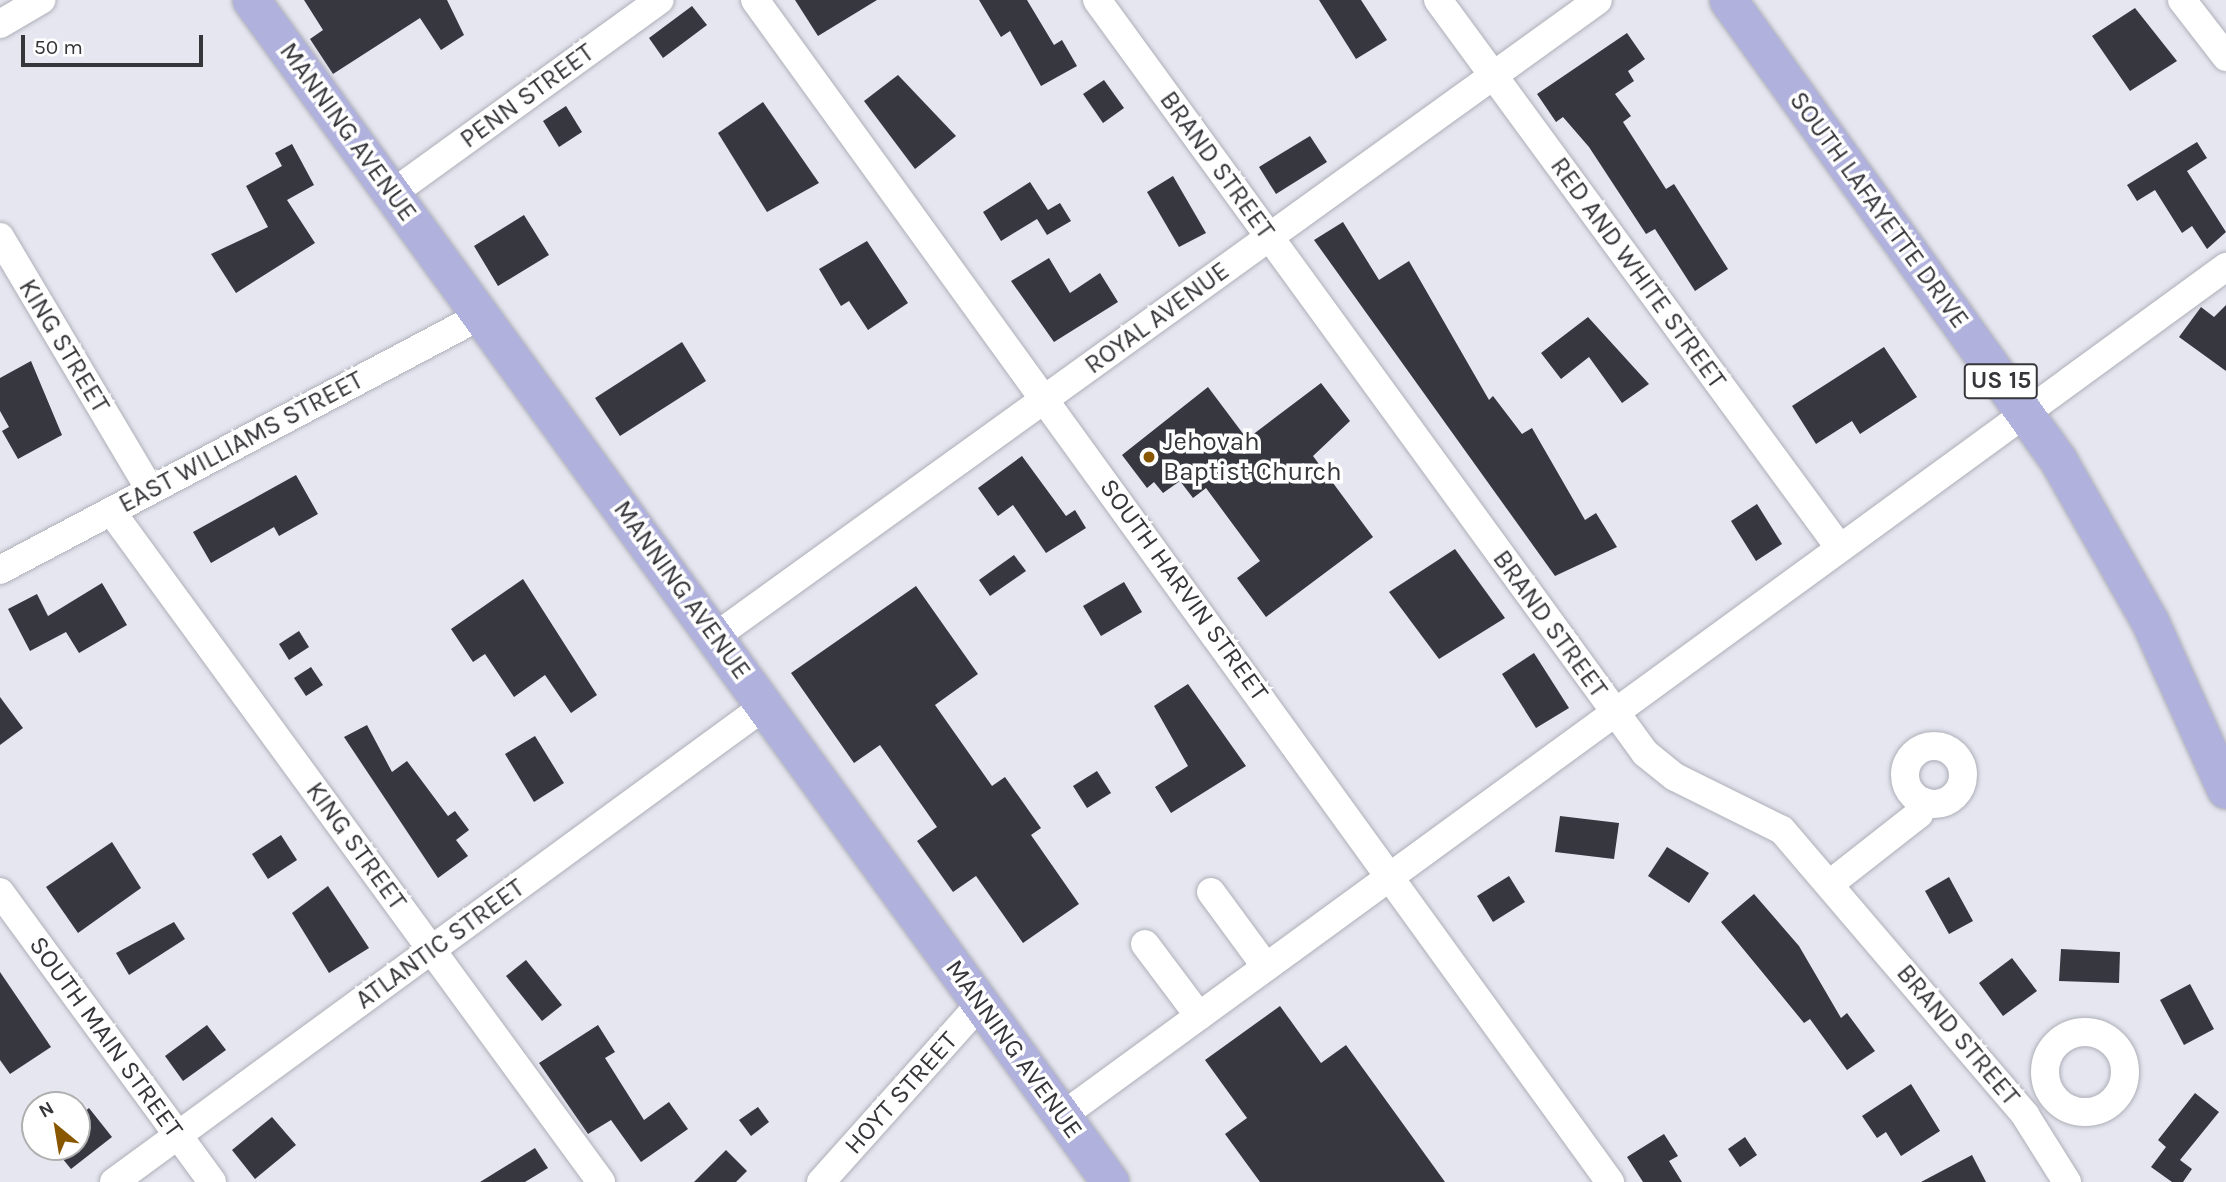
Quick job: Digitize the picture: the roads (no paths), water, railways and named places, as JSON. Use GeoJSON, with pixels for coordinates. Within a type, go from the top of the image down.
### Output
{"type":"FeatureCollection","features":[{"type":"Feature","properties":{"kind":"main road","name":"MANNING AVENUE"},"geometry":{"type":"LineString","coordinates":[[251,0],[716,636],[1110,1182]]}},
{"type":"Feature","properties":{"kind":"main road","name":"SOUTH LAFAYETTE DRIVE"},"geometry":{"type":"LineString","coordinates":[[1728,0],[2025,413],[2150,622],[2226,790]]}},
{"type":"Feature","properties":{"kind":"street"},"geometry":{"type":"LineString","coordinates":[[0,24],[41,0]]}},
{"type":"Feature","properties":{"kind":"street","name":"PENN STREET"},"geometry":{"type":"LineString","coordinates":[[393,193],[660,0]]}},
{"type":"Feature","properties":{"kind":"street","name":"SOUTH HARVIN STREET"},"geometry":{"type":"LineString","coordinates":[[755,0],[1391,874],[1610,1182]]}},
{"type":"Feature","properties":{"kind":"street","name":"BRAND STREET"},"geometry":{"type":"LineString","coordinates":[[1097,0],[1613,712],[1658,765],[1782,830],[1831,883],[2025,1115],[2067,1182]]}},
{"type":"Feature","properties":{"kind":"street","name":"RED AND WHITE STREET"},"geometry":{"type":"LineString","coordinates":[[1438,0],[1839,547]]}},
{"type":"Feature","properties":{"kind":"street","name":"ROYAL AVENUE"},"geometry":{"type":"LineString","coordinates":[[716,636],[1598,0]]}},
{"type":"Feature","properties":{"kind":"street"},"geometry":{"type":"LineString","coordinates":[[2182,0],[2226,57]]}},
{"type":"Feature","properties":{"kind":"street","name":"KING STREET"},"geometry":{"type":"LineString","coordinates":[[0,237],[150,490]]}},
{"type":"Feature","properties":{"kind":"street"},"geometry":{"type":"LineString","coordinates":[[1062,1116],[2226,267]]}},
{"type":"Feature","properties":{"kind":"street","name":"EAST WILLIAMS STREET"},"geometry":{"type":"LineString","coordinates":[[0,570],[482,315]]}},
{"type":"Feature","properties":{"kind":"street","name":"KING STREET"},"geometry":{"type":"LineString","coordinates":[[111,510],[601,1182]]}},
{"type":"Feature","properties":{"kind":"street","name":"ATLANTIC STREET"},"geometry":{"type":"LineString","coordinates":[[114,1182],[766,705]]}},
{"type":"Feature","properties":{"kind":"street"},"geometry":{"type":"LineString","coordinates":[[1831,883],[1919,814],[1923,802]]}},
{"type":"Feature","properties":{"kind":"street","name":"SOUTH MAIN STREET"},"geometry":{"type":"LineString","coordinates":[[0,892],[212,1182]]}},
{"type":"Feature","properties":{"kind":"street"},"geometry":{"type":"LineString","coordinates":[[1211,892],[1266,967]]}},
{"type":"Feature","properties":{"kind":"street"},"geometry":{"type":"LineString","coordinates":[[1145,944],[1199,1016]]}},
{"type":"Feature","properties":{"kind":"street","name":"HOYT STREET"},"geometry":{"type":"LineString","coordinates":[[821,1182],[981,1003]]}},
{"type":"Feature","properties":{"kind":"street"},"geometry":{"type":"LineString","coordinates":[[2025,1115],[2052,1094]]}},
{"type":"Feature","properties":{"kind":"place","name":"Jehovah Baptist Church"},"geometry":{"type":"Point","coordinates":[1149,457]}}]}
